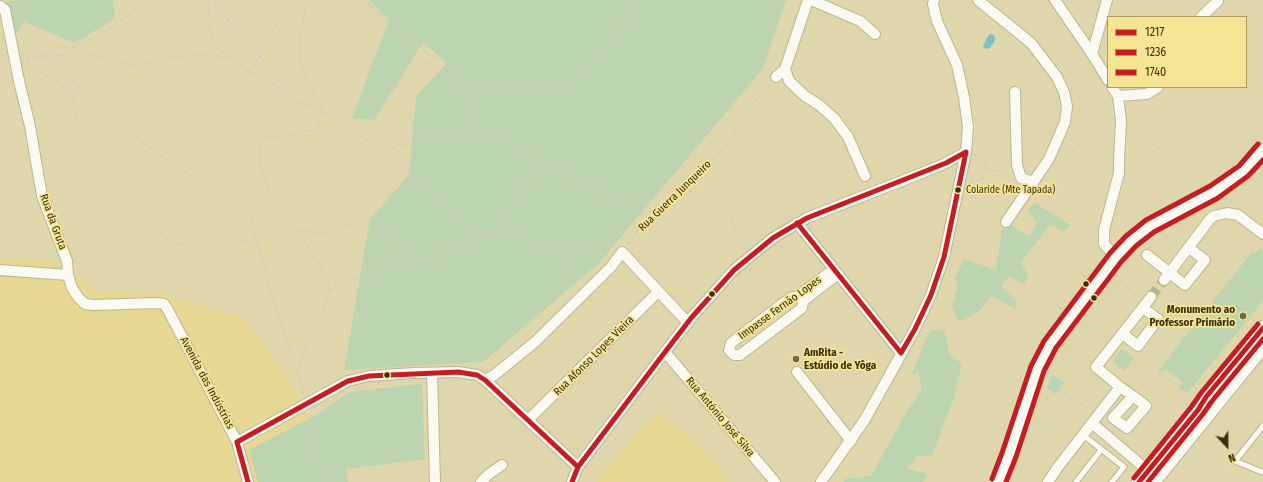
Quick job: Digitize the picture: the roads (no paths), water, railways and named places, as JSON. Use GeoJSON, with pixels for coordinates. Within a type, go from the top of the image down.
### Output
{"type":"FeatureCollection","features":[{"type":"Feature","properties":{"kind":"main road"},"geometry":{"type":"LineString","coordinates":[[1150,480],[1206,396],[1263,328]]}},
{"type":"Feature","properties":{"kind":"main road"},"geometry":{"type":"LineString","coordinates":[[1150,480],[1263,346]]}},
{"type":"Feature","properties":{"kind":"street"},"geometry":{"type":"LineString","coordinates":[[776,77],[785,69],[808,0]]}},
{"type":"Feature","properties":{"kind":"street"},"geometry":{"type":"LineString","coordinates":[[811,0],[860,21],[875,34]]}},
{"type":"Feature","properties":{"kind":"street"},"geometry":{"type":"LineString","coordinates":[[821,482],[864,421],[902,353],[915,329],[930,295],[944,257],[966,152],[968,127],[964,97],[957,65],[937,21],[933,4],[934,0]]}},
{"type":"Feature","properties":{"kind":"street"},"geometry":{"type":"LineString","coordinates":[[978,0],[1032,43],[1053,72],[1064,92],[1067,106],[1065,122],[1049,159],[1006,222]]}},
{"type":"Feature","properties":{"kind":"street"},"geometry":{"type":"LineString","coordinates":[[1055,0],[1107,78]]}},
{"type":"Feature","properties":{"kind":"street"},"geometry":{"type":"LineString","coordinates":[[1092,54],[1107,0]]}},
{"type":"Feature","properties":{"kind":"street"},"geometry":{"type":"LineString","coordinates":[[1202,16],[1217,0]]}},
{"type":"Feature","properties":{"kind":"street","name":"Rua da Gruta"},"geometry":{"type":"LineString","coordinates":[[0,6],[5,10],[11,39],[21,62],[42,196],[67,261],[68,275],[75,293],[85,304],[157,303],[164,304],[168,310]]}},
{"type":"Feature","properties":{"kind":"street"},"geometry":{"type":"LineString","coordinates":[[785,69],[789,81],[805,96],[819,105],[834,118],[848,137],[865,176]]}},
{"type":"Feature","properties":{"kind":"street"},"geometry":{"type":"LineString","coordinates":[[1113,88],[1118,96],[1121,121],[1119,173],[1104,230],[1104,244],[1116,257]]}},
{"type":"Feature","properties":{"kind":"street"},"geometry":{"type":"LineString","coordinates":[[1118,96],[1147,94],[1156,88]]}},
{"type":"Feature","properties":{"kind":"street"},"geometry":{"type":"LineString","coordinates":[[1015,92],[1017,165],[1021,178],[1029,181],[1035,180]]}},
{"type":"Feature","properties":{"kind":"street"},"geometry":{"type":"LineString","coordinates":[[998,482],[1009,455],[1038,368],[1050,344],[1116,257],[1131,241],[1150,226],[1214,192],[1244,170],[1263,149]]}},
{"type":"Feature","properties":{"kind":"street"},"geometry":{"type":"LineString","coordinates":[[572,482],[578,466],[688,323],[734,270],[754,253],[773,238],[797,223],[833,207],[946,163],[966,152]]}},
{"type":"Feature","properties":{"kind":"street"},"geometry":{"type":"LineString","coordinates":[[1167,276],[1214,216],[1232,213],[1243,219],[1263,234]]}},
{"type":"Feature","properties":{"kind":"street"},"geometry":{"type":"LineString","coordinates":[[797,223],[902,353]]}},
{"type":"Feature","properties":{"kind":"street"},"geometry":{"type":"LineString","coordinates":[[1147,255],[1167,276],[1186,285],[1205,260],[1189,248]]}},
{"type":"Feature","properties":{"kind":"street"},"geometry":{"type":"LineString","coordinates":[[486,380],[535,342],[611,266],[620,255],[688,323]]}},
{"type":"Feature","properties":{"kind":"street"},"geometry":{"type":"LineString","coordinates":[[0,270],[68,275]]}},
{"type":"Feature","properties":{"kind":"street","name":"Impasse Fernão Lopes"},"geometry":{"type":"LineString","coordinates":[[836,271],[803,301],[802,308],[740,356],[734,355],[729,350],[732,343],[790,298],[798,296],[836,271]]}},
{"type":"Feature","properties":{"kind":"street","name":"Rua Afonso Lopes Vieira"},"geometry":{"type":"LineString","coordinates":[[529,419],[658,292]]}},
{"type":"Feature","properties":{"kind":"street"},"geometry":{"type":"LineString","coordinates":[[1123,334],[1138,346],[1158,319],[1146,303],[1096,367],[1132,396]]}},
{"type":"Feature","properties":{"kind":"street","name":"Avenida das Indústrias"},"geometry":{"type":"LineString","coordinates":[[168,310],[237,442],[248,482]]}},
{"type":"Feature","properties":{"kind":"street","name":"Rua António José Silva"},"geometry":{"type":"LineString","coordinates":[[665,352],[775,482]]}},
{"type":"Feature","properties":{"kind":"street"},"geometry":{"type":"LineString","coordinates":[[237,442],[348,381],[369,376],[458,372],[477,375],[486,380],[578,466]]}},
{"type":"Feature","properties":{"kind":"street"},"geometry":{"type":"LineString","coordinates":[[797,372],[851,441]]}},
{"type":"Feature","properties":{"kind":"street"},"geometry":{"type":"LineString","coordinates":[[432,373],[435,482]]}},
{"type":"Feature","properties":{"kind":"street"},"geometry":{"type":"LineString","coordinates":[[1048,482],[1120,387]]}},
{"type":"Feature","properties":{"kind":"street"},"geometry":{"type":"LineString","coordinates":[[1092,423],[1140,464],[1150,480]]}},
{"type":"Feature","properties":{"kind":"street"},"geometry":{"type":"LineString","coordinates":[[481,482],[489,474],[502,466]]}},
{"type":"Feature","properties":{"kind":"lane"},"geometry":{"type":"LineString","coordinates":[[1262,472],[1235,461],[1263,426]]}},
{"type":"Feature","properties":{"kind":"lane"},"geometry":{"type":"LineString","coordinates":[[1083,435],[1124,467],[1112,482]]}},
{"type":"Feature","properties":{"kind":"lane"},"geometry":{"type":"LineString","coordinates":[[1076,482],[1101,450]]}},
{"type":"Feature","properties":{"kind":"water"},"geometry":{"type":"Polygon","coordinates":[[[990,34],[994,35],[994,42],[990,48],[986,49],[983,47],[990,34]]]}},
{"type":"Feature","properties":{"kind":"tunnel"},"geometry":{"type":"LineString","coordinates":[[1151,297],[1164,280]]}},
{"type":"Feature","properties":{"kind":"place","name":"Colaride (Mte Tapada)"},"geometry":{"type":"Point","coordinates":[958,190]}},
{"type":"Feature","properties":{"kind":"place","name":"Monumento ao Professor Primário"},"geometry":{"type":"Point","coordinates":[1243,316]}},
{"type":"Feature","properties":{"kind":"place","name":"AmRita - Estúdio de Yôga"},"geometry":{"type":"Point","coordinates":[796,359]}}]}
